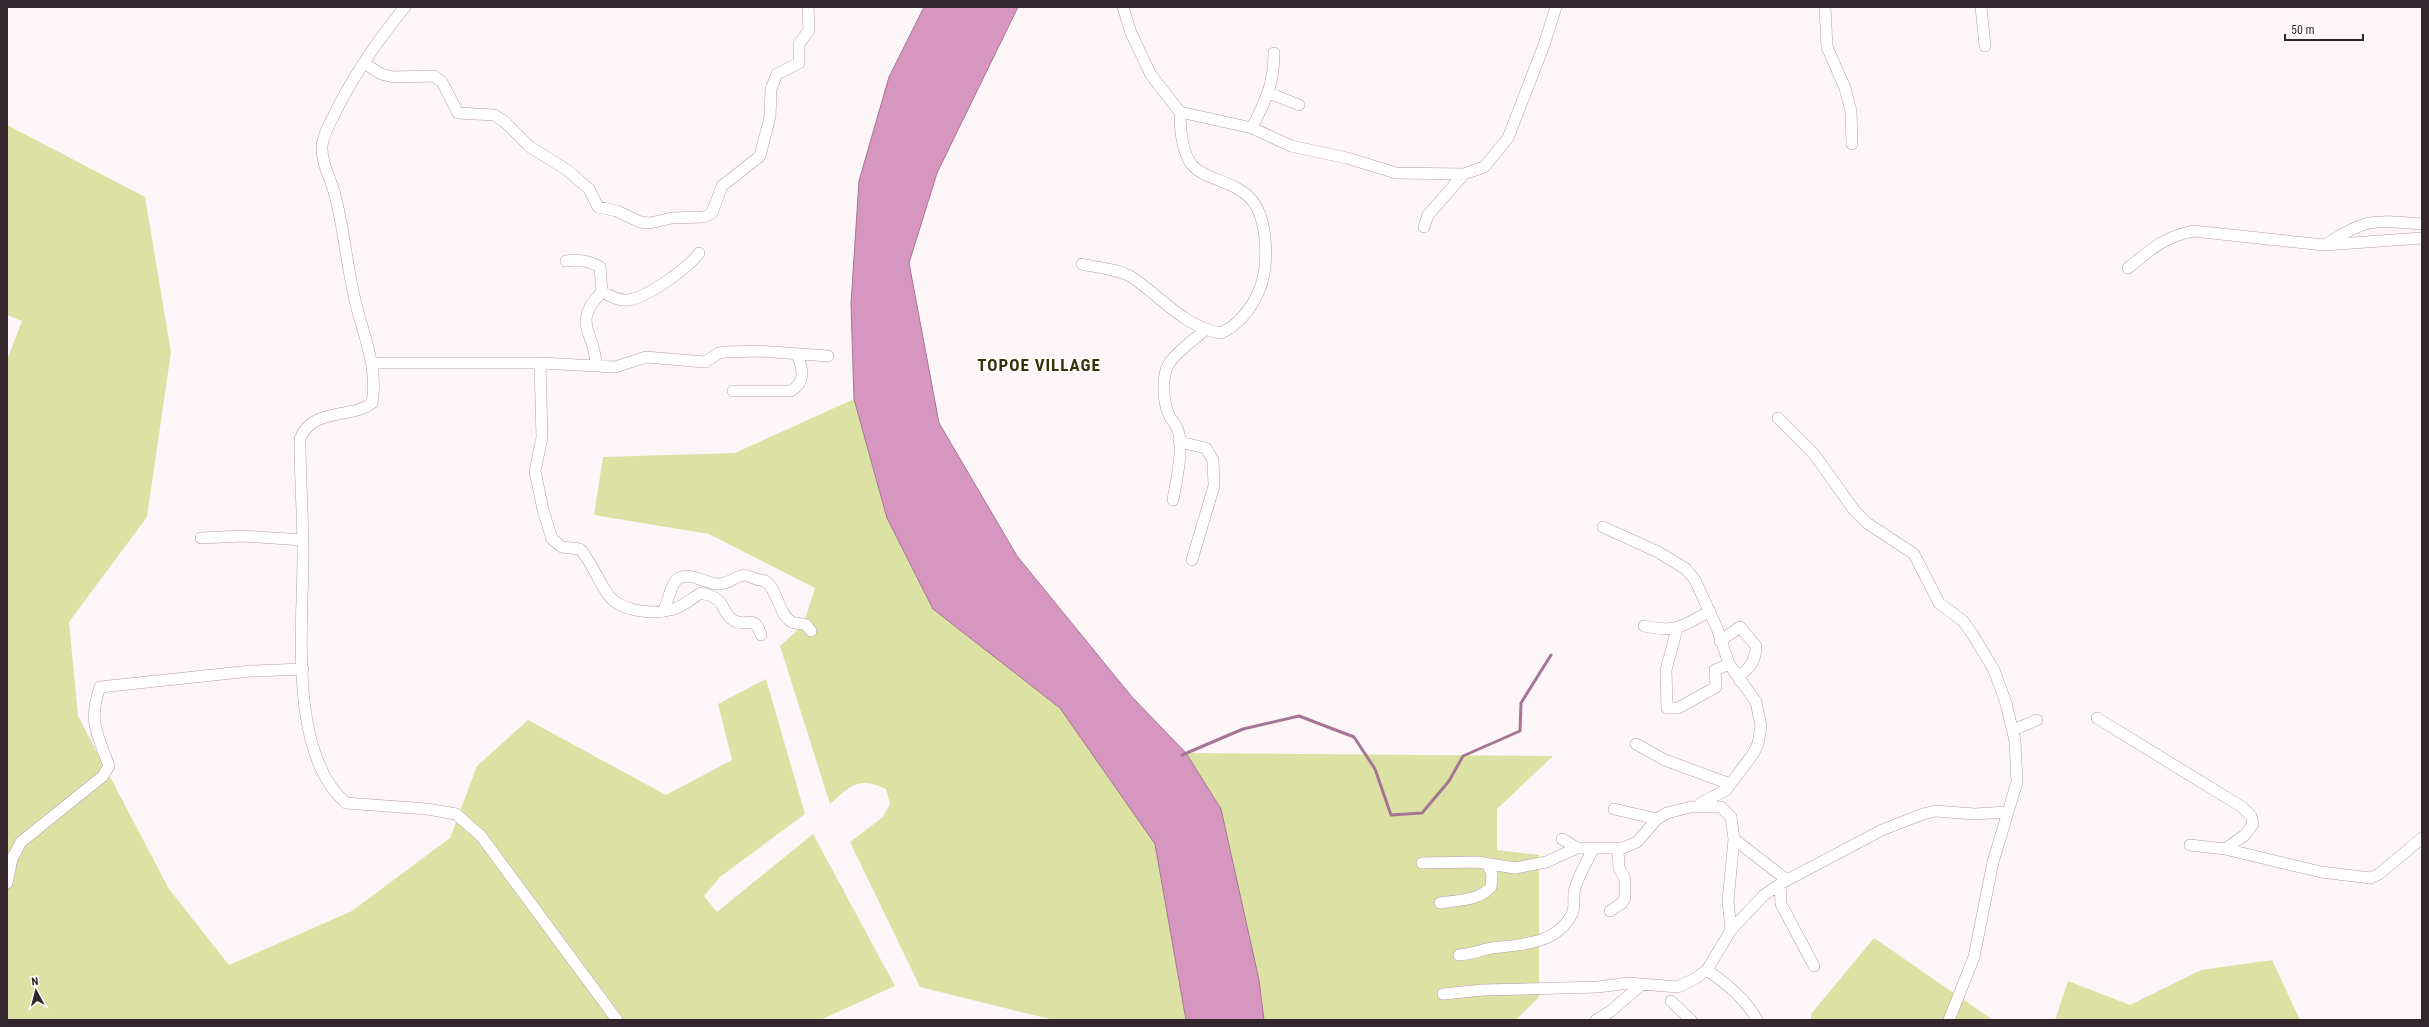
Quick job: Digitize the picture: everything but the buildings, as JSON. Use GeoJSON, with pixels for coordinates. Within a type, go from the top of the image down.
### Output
{"type":"FeatureCollection","features":[{"type":"Feature","properties":{"kind":"street"},"geometry":{"type":"LineString","coordinates":[[405,7],[378,41],[348,86],[326,131],[322,145],[323,158],[338,208],[351,282],[372,363],[372,403],[366,407],[331,414],[303,430],[301,435],[303,669],[305,710],[312,746],[320,766],[338,796],[346,803],[456,814],[481,836],[617,1020]]}},
{"type":"Feature","properties":{"kind":"street"},"geometry":{"type":"LineString","coordinates":[[364,63],[381,74],[393,77],[434,76],[442,82],[458,113],[494,115],[505,122],[530,147],[567,170],[589,189],[598,207],[617,211],[640,222],[650,223],[672,218],[704,217],[712,213],[722,186],[760,156],[770,117],[771,89],[777,74],[799,63],[800,44],[809,30],[808,7]]}},
{"type":"Feature","properties":{"kind":"street"},"geometry":{"type":"LineString","coordinates":[[1082,264],[1131,277],[1176,312],[1204,331],[1220,333],[1227,330],[1240,320],[1259,291],[1265,242],[1258,208],[1249,197],[1237,188],[1200,171],[1189,160],[1180,127],[1180,112],[1151,75],[1131,33],[1123,7]]}},
{"type":"Feature","properties":{"kind":"street"},"geometry":{"type":"LineString","coordinates":[[1180,112],[1252,128],[1291,146],[1346,158],[1396,173],[1464,174],[1484,167],[1508,138],[1544,45],[1556,7]]}},
{"type":"Feature","properties":{"kind":"street"},"geometry":{"type":"LineString","coordinates":[[1825,7],[1827,47],[1845,88],[1849,103],[1852,144]]}},
{"type":"Feature","properties":{"kind":"street"},"geometry":{"type":"LineString","coordinates":[[1981,7],[1985,46]]}},
{"type":"Feature","properties":{"kind":"street"},"geometry":{"type":"LineString","coordinates":[[1252,128],[1269,93],[1274,74],[1274,54]]}},
{"type":"Feature","properties":{"kind":"street"},"geometry":{"type":"LineString","coordinates":[[1269,93],[1299,105]]}},
{"type":"Feature","properties":{"kind":"street"},"geometry":{"type":"LineString","coordinates":[[1424,227],[1428,215],[1464,174]]}},
{"type":"Feature","properties":{"kind":"street"},"geometry":{"type":"LineString","coordinates":[[2324,245],[2358,225],[2368,222],[2380,220],[2422,224]]}},
{"type":"Feature","properties":{"kind":"street"},"geometry":{"type":"LineString","coordinates":[[2128,268],[2155,244],[2176,235],[2193,231],[2324,245],[2422,238]]}},
{"type":"Feature","properties":{"kind":"street"},"geometry":{"type":"LineString","coordinates":[[602,292],[618,299],[628,300],[640,296],[682,270],[700,253]]}},
{"type":"Feature","properties":{"kind":"street"},"geometry":{"type":"LineString","coordinates":[[566,261],[574,260],[593,263],[600,267],[602,292],[587,310],[586,321],[587,335],[596,354],[596,366]]}},
{"type":"Feature","properties":{"kind":"street"},"geometry":{"type":"LineString","coordinates":[[1172,500],[1179,470],[1179,442],[1178,428],[1169,416],[1165,404],[1164,380],[1169,362],[1204,331]]}},
{"type":"Feature","properties":{"kind":"street"},"geometry":{"type":"LineString","coordinates":[[372,363],[540,363],[615,367],[646,357],[699,363],[725,352],[760,351],[828,356]]}},
{"type":"Feature","properties":{"kind":"street"},"geometry":{"type":"LineString","coordinates":[[733,391],[791,391],[795,389],[802,380],[802,366],[797,354]]}},
{"type":"Feature","properties":{"kind":"street"},"geometry":{"type":"LineString","coordinates":[[540,363],[542,447],[536,457],[535,470],[543,510],[552,539],[562,547],[580,549],[590,560],[607,594],[616,604],[629,610],[675,609],[701,593],[708,595],[722,603],[730,617],[735,621],[753,621],[758,625],[761,635]]}},
{"type":"Feature","properties":{"kind":"street"},"geometry":{"type":"LineString","coordinates":[[1778,418],[1814,454],[1863,519],[1882,535],[1914,554],[1939,603],[1962,621],[1994,670],[2013,730],[2017,782],[2006,812],[1992,862],[1974,958],[1949,1020]]}},
{"type":"Feature","properties":{"kind":"street"},"geometry":{"type":"LineString","coordinates":[[1179,442],[1206,448],[1213,460],[1214,486],[1192,560]]}},
{"type":"Feature","properties":{"kind":"street"},"geometry":{"type":"LineString","coordinates":[[1422,863],[1477,862],[1488,865],[1515,868],[1539,864],[1577,848],[1618,849],[1637,842],[1657,819],[1667,813],[1707,801],[1728,787],[1753,754],[1758,744],[1761,726],[1756,702],[1728,664],[1710,611],[1695,580],[1686,569],[1658,552],[1603,527]]}},
{"type":"Feature","properties":{"kind":"street"},"geometry":{"type":"LineString","coordinates":[[201,538],[242,536],[303,540]]}},
{"type":"Feature","properties":{"kind":"street"},"geometry":{"type":"LineString","coordinates":[[664,610],[674,582],[680,577],[694,577],[718,584],[728,583],[736,577],[747,574],[765,581],[774,592],[785,614],[794,623],[806,625],[810,630]]}},
{"type":"Feature","properties":{"kind":"street"},"geometry":{"type":"LineString","coordinates":[[1644,626],[1666,631],[1677,629],[1710,611]]}},
{"type":"Feature","properties":{"kind":"street"},"geometry":{"type":"LineString","coordinates":[[1720,641],[1740,627],[1744,629],[1756,646],[1756,655],[1749,669],[1741,674],[1740,681]]}},
{"type":"Feature","properties":{"kind":"street"},"geometry":{"type":"LineString","coordinates":[[1677,629],[1666,670],[1667,708],[1678,708],[1716,687],[1715,670],[1728,664]]}},
{"type":"Feature","properties":{"kind":"street"},"geometry":{"type":"LineString","coordinates":[[7,883],[12,859],[21,842],[103,776],[109,766],[93,723],[94,706],[100,687],[251,670],[303,669]]}},
{"type":"Feature","properties":{"kind":"street"},"geometry":{"type":"LineString","coordinates":[[2096,718],[2228,797],[2251,816],[2253,824],[2249,830],[2225,849]]}},
{"type":"Feature","properties":{"kind":"street"},"geometry":{"type":"LineString","coordinates":[[2013,730],[2038,720]]}},
{"type":"Feature","properties":{"kind":"street"},"geometry":{"type":"LineString","coordinates":[[1636,744],[1665,760],[1728,787]]}},
{"type":"Feature","properties":{"kind":"street"},"geometry":{"type":"LineString","coordinates":[[1728,787],[1734,839],[1728,901],[1731,930]]}},
{"type":"Feature","properties":{"kind":"street"},"geometry":{"type":"LineString","coordinates":[[1691,807],[1720,807],[1731,818]]}},
{"type":"Feature","properties":{"kind":"street"},"geometry":{"type":"LineString","coordinates":[[1614,809],[1657,819]]}},
{"type":"Feature","properties":{"kind":"street"},"geometry":{"type":"LineString","coordinates":[[1443,994],[1483,990],[1598,987],[1628,983],[1641,985],[1678,986],[1696,978],[1707,970],[1731,930],[1764,896],[1783,882],[1882,830],[1923,814],[1935,811],[1975,814],[2006,812]]}},
{"type":"Feature","properties":{"kind":"street"},"geometry":{"type":"LineString","coordinates":[[2190,845],[2225,849],[2321,872],[2370,878],[2379,874],[2422,838]]}},
{"type":"Feature","properties":{"kind":"street"},"geometry":{"type":"LineString","coordinates":[[1562,839],[1577,848]]}},
{"type":"Feature","properties":{"kind":"street"},"geometry":{"type":"LineString","coordinates":[[1734,839],[1783,882]]}},
{"type":"Feature","properties":{"kind":"street"},"geometry":{"type":"LineString","coordinates":[[1459,955],[1476,954],[1490,948],[1524,945],[1545,940],[1560,930],[1573,913],[1575,887],[1593,849]]}},
{"type":"Feature","properties":{"kind":"street"},"geometry":{"type":"LineString","coordinates":[[1610,910],[1622,903],[1625,898],[1625,879],[1619,868],[1618,849]]}},
{"type":"Feature","properties":{"kind":"street"},"geometry":{"type":"LineString","coordinates":[[1440,903],[1480,896],[1488,891],[1491,887],[1492,881],[1488,865]]}},
{"type":"Feature","properties":{"kind":"street"},"geometry":{"type":"LineString","coordinates":[[1783,882],[1782,904],[1814,966]]}},
{"type":"Feature","properties":{"kind":"street"},"geometry":{"type":"LineString","coordinates":[[1707,970],[1724,981],[1751,1009],[1757,1020]]}},
{"type":"Feature","properties":{"kind":"street"},"geometry":{"type":"LineString","coordinates":[[1596,1020],[1611,1011],[1641,985]]}},
{"type":"Feature","properties":{"kind":"street"},"geometry":{"type":"LineString","coordinates":[[1672,1001],[1691,1020]]}},
{"type":"Feature","properties":{"kind":"green space"},"geometry":{"type":"Polygon","coordinates":[[[7,125],[145,197],[171,352],[147,517],[69,622],[78,716],[169,889],[229,965],[352,911],[450,838],[477,766],[528,720],[666,795],[732,760],[718,704],[766,679],[805,814],[720,877],[704,896],[717,912],[813,834],[895,986],[820,1020],[7,1020],[7,360],[22,321],[7,315],[7,125]]]}},
{"type":"Feature","properties":{"kind":"green space"},"geometry":{"type":"Polygon","coordinates":[[[854,399],[887,518],[933,609],[1060,707],[1155,844],[1186,1020],[1054,1020],[920,987],[850,842],[883,817],[890,804],[886,789],[868,783],[855,784],[830,804],[780,646],[803,625],[815,588],[709,534],[594,515],[603,457],[735,453],[854,399]]]}},
{"type":"Feature","properties":{"kind":"green space"},"geometry":{"type":"Polygon","coordinates":[[[1186,753],[1553,756],[1497,809],[1497,850],[1539,855],[1539,997],[1516,1020],[1264,1020],[1259,980],[1221,809],[1186,753]]]}},
{"type":"Feature","properties":{"kind":"green space"},"geometry":{"type":"Polygon","coordinates":[[[1874,938],[1993,1020],[1811,1020],[1811,1014],[1874,938]]]}},
{"type":"Feature","properties":{"kind":"green space"},"geometry":{"type":"Polygon","coordinates":[[[2272,960],[2300,1020],[2055,1020],[2068,981],[2130,1005],[2201,970],[2272,960]]]}},
{"type":"Feature","properties":{"kind":"shaded area"},"geometry":{"type":"Polygon","coordinates":[[[924,7],[1018,7],[937,173],[909,263],[939,423],[1017,556],[1132,697],[1186,753],[1221,809],[1259,980],[1264,1020],[1186,1020],[1155,844],[1060,708],[933,609],[887,518],[854,399],[851,304],[859,181],[889,77],[924,7]]]}},
{"type":"Feature","properties":{"kind":"waterway"},"geometry":{"type":"LineString","coordinates":[[1182,755],[1243,729],[1299,716],[1354,737],[1375,769],[1391,815],[1422,813],[1449,781],[1463,756],[1520,731],[1521,703],[1551,655]]}},
{"type":"Feature","properties":{"kind":"district","name":"TOPOE VILLAGE"},"geometry":{"type":"Point","coordinates":[1039,365]}}]}
